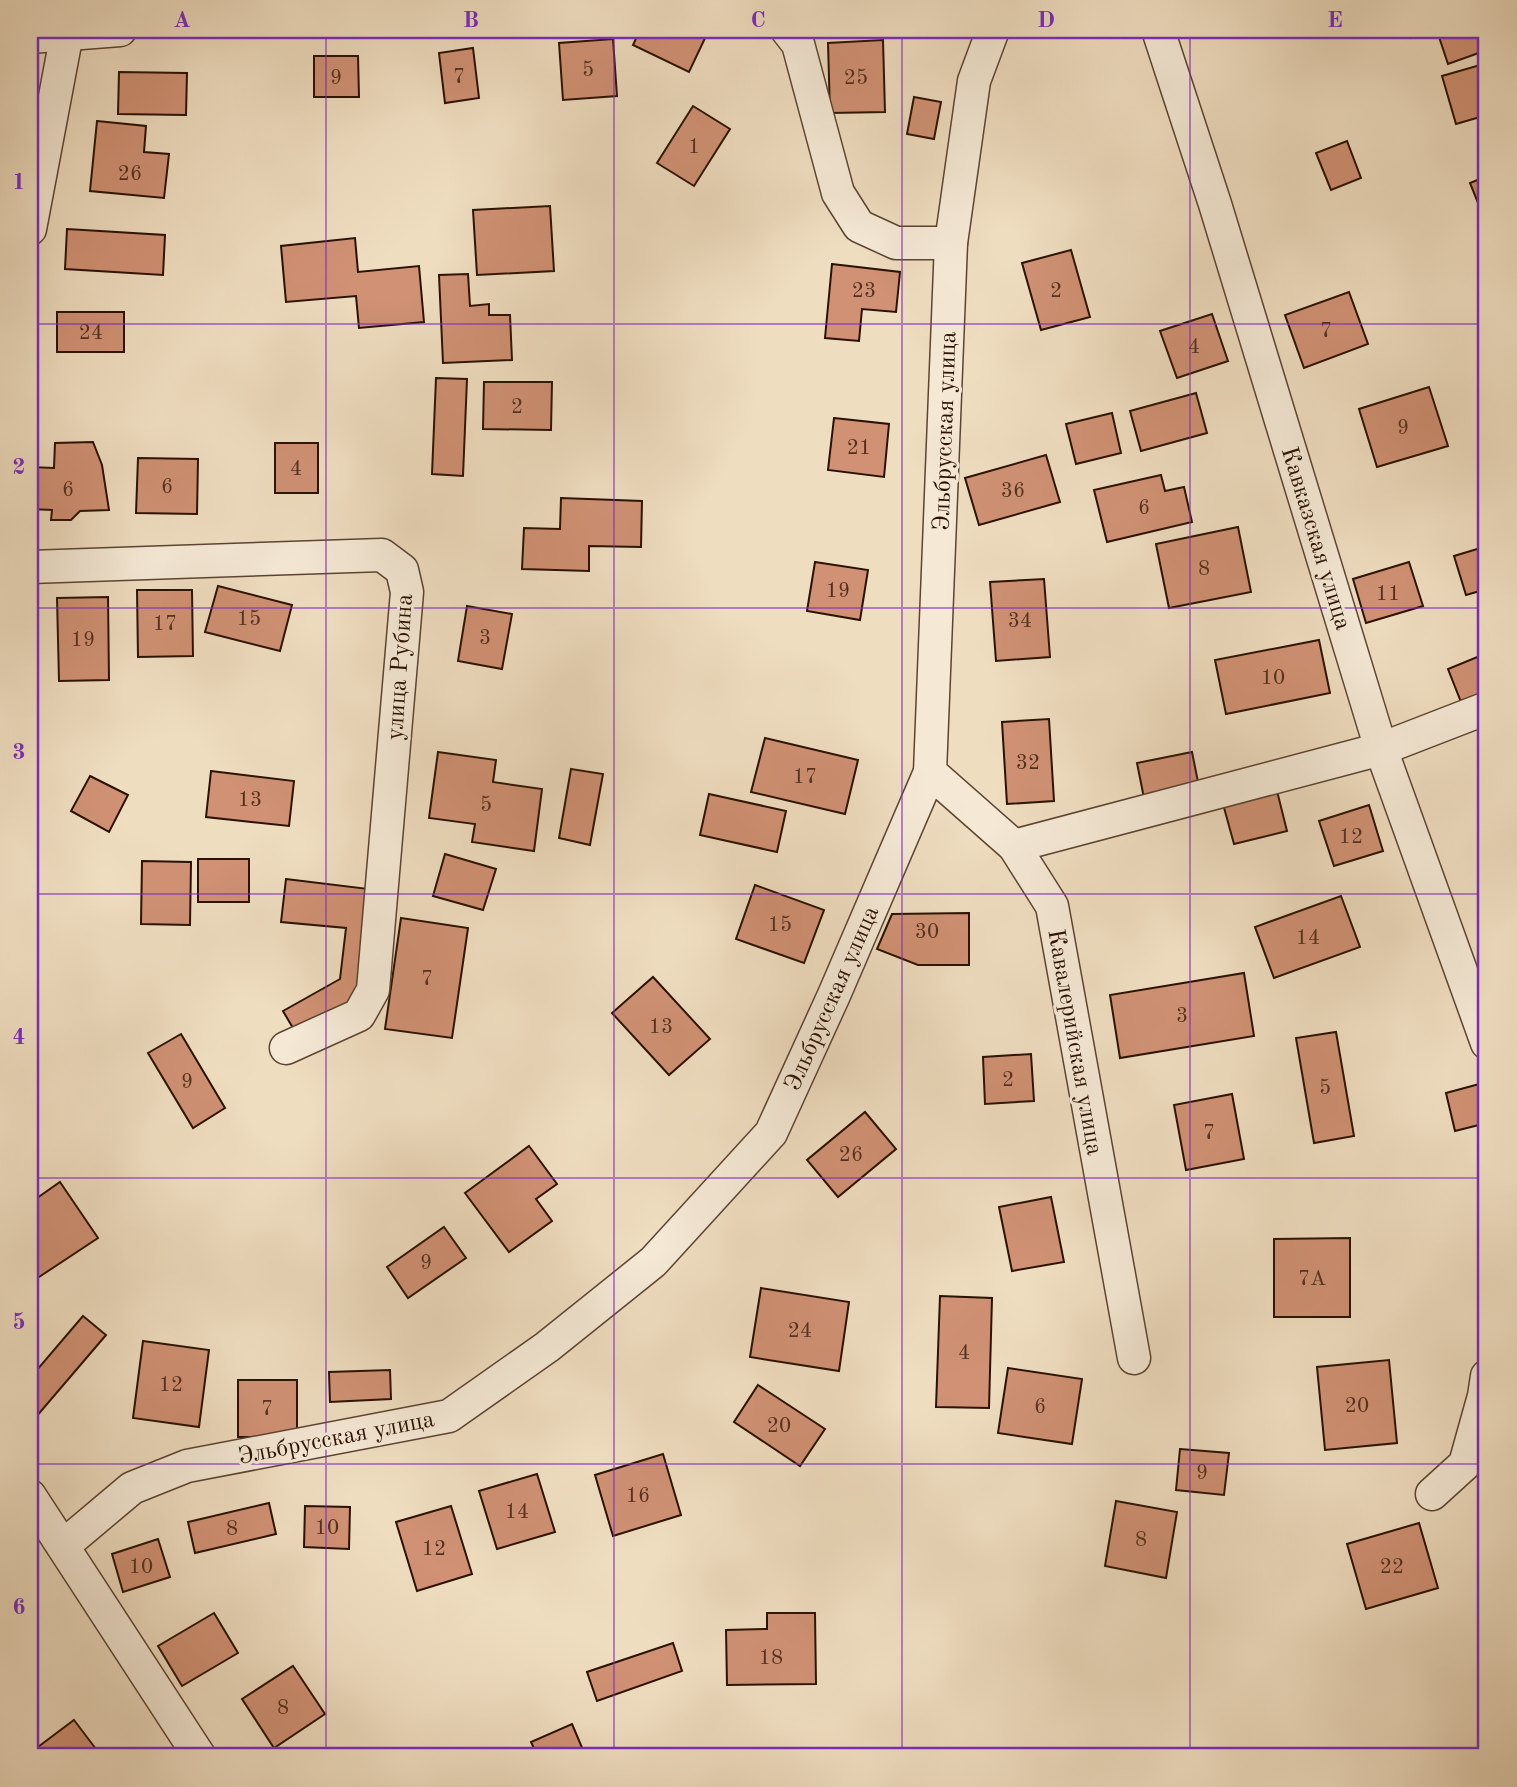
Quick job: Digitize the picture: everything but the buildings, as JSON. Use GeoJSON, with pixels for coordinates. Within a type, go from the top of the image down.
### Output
{"type":"FeatureCollection","features":[{"type":"Feature","properties":{"kind":"street"},"geometry":{"type":"LineString","coordinates":[[30,37],[120,30]]}},
{"type":"Feature","properties":{"kind":"street"},"geometry":{"type":"LineString","coordinates":[[787,30],[798,44],[838,193],[859,226],[896,243],[951,243]]}},
{"type":"Feature","properties":{"kind":"street","name":"Эльбрусская улица"},"geometry":{"type":"LineString","coordinates":[[63,1546],[132,1488],[187,1466],[449,1416],[547,1347],[653,1262],[771,1133],[930,772],[951,243],[974,82],[993,30]]}},
{"type":"Feature","properties":{"kind":"street","name":"Кавказская улица"},"geometry":{"type":"LineString","coordinates":[[1158,30],[1216,204],[1381,749],[1487,1043]]}},
{"type":"Feature","properties":{"kind":"street"},"geometry":{"type":"LineString","coordinates":[[30,229],[66,33]]}},
{"type":"Feature","properties":{"kind":"street","name":"улица Рубина"},"geometry":{"type":"LineString","coordinates":[[30,567],[383,555],[402,569],[407,592],[373,990],[359,1015],[286,1048]]}},
{"type":"Feature","properties":{"kind":"street"},"geometry":{"type":"LineString","coordinates":[[1014,846],[1381,749],[1487,708]]}},
{"type":"Feature","properties":{"kind":"street","name":"Кавалерийская улица"},"geometry":{"type":"LineString","coordinates":[[930,772],[1014,846],[1052,906],[1134,1359]]}},
{"type":"Feature","properties":{"kind":"street"},"geometry":{"type":"LineString","coordinates":[[1432,1494],[1465,1464],[1487,1376]]}},
{"type":"Feature","properties":{"kind":"street"},"geometry":{"type":"LineString","coordinates":[[30,1496],[200,1757]]}}]}
